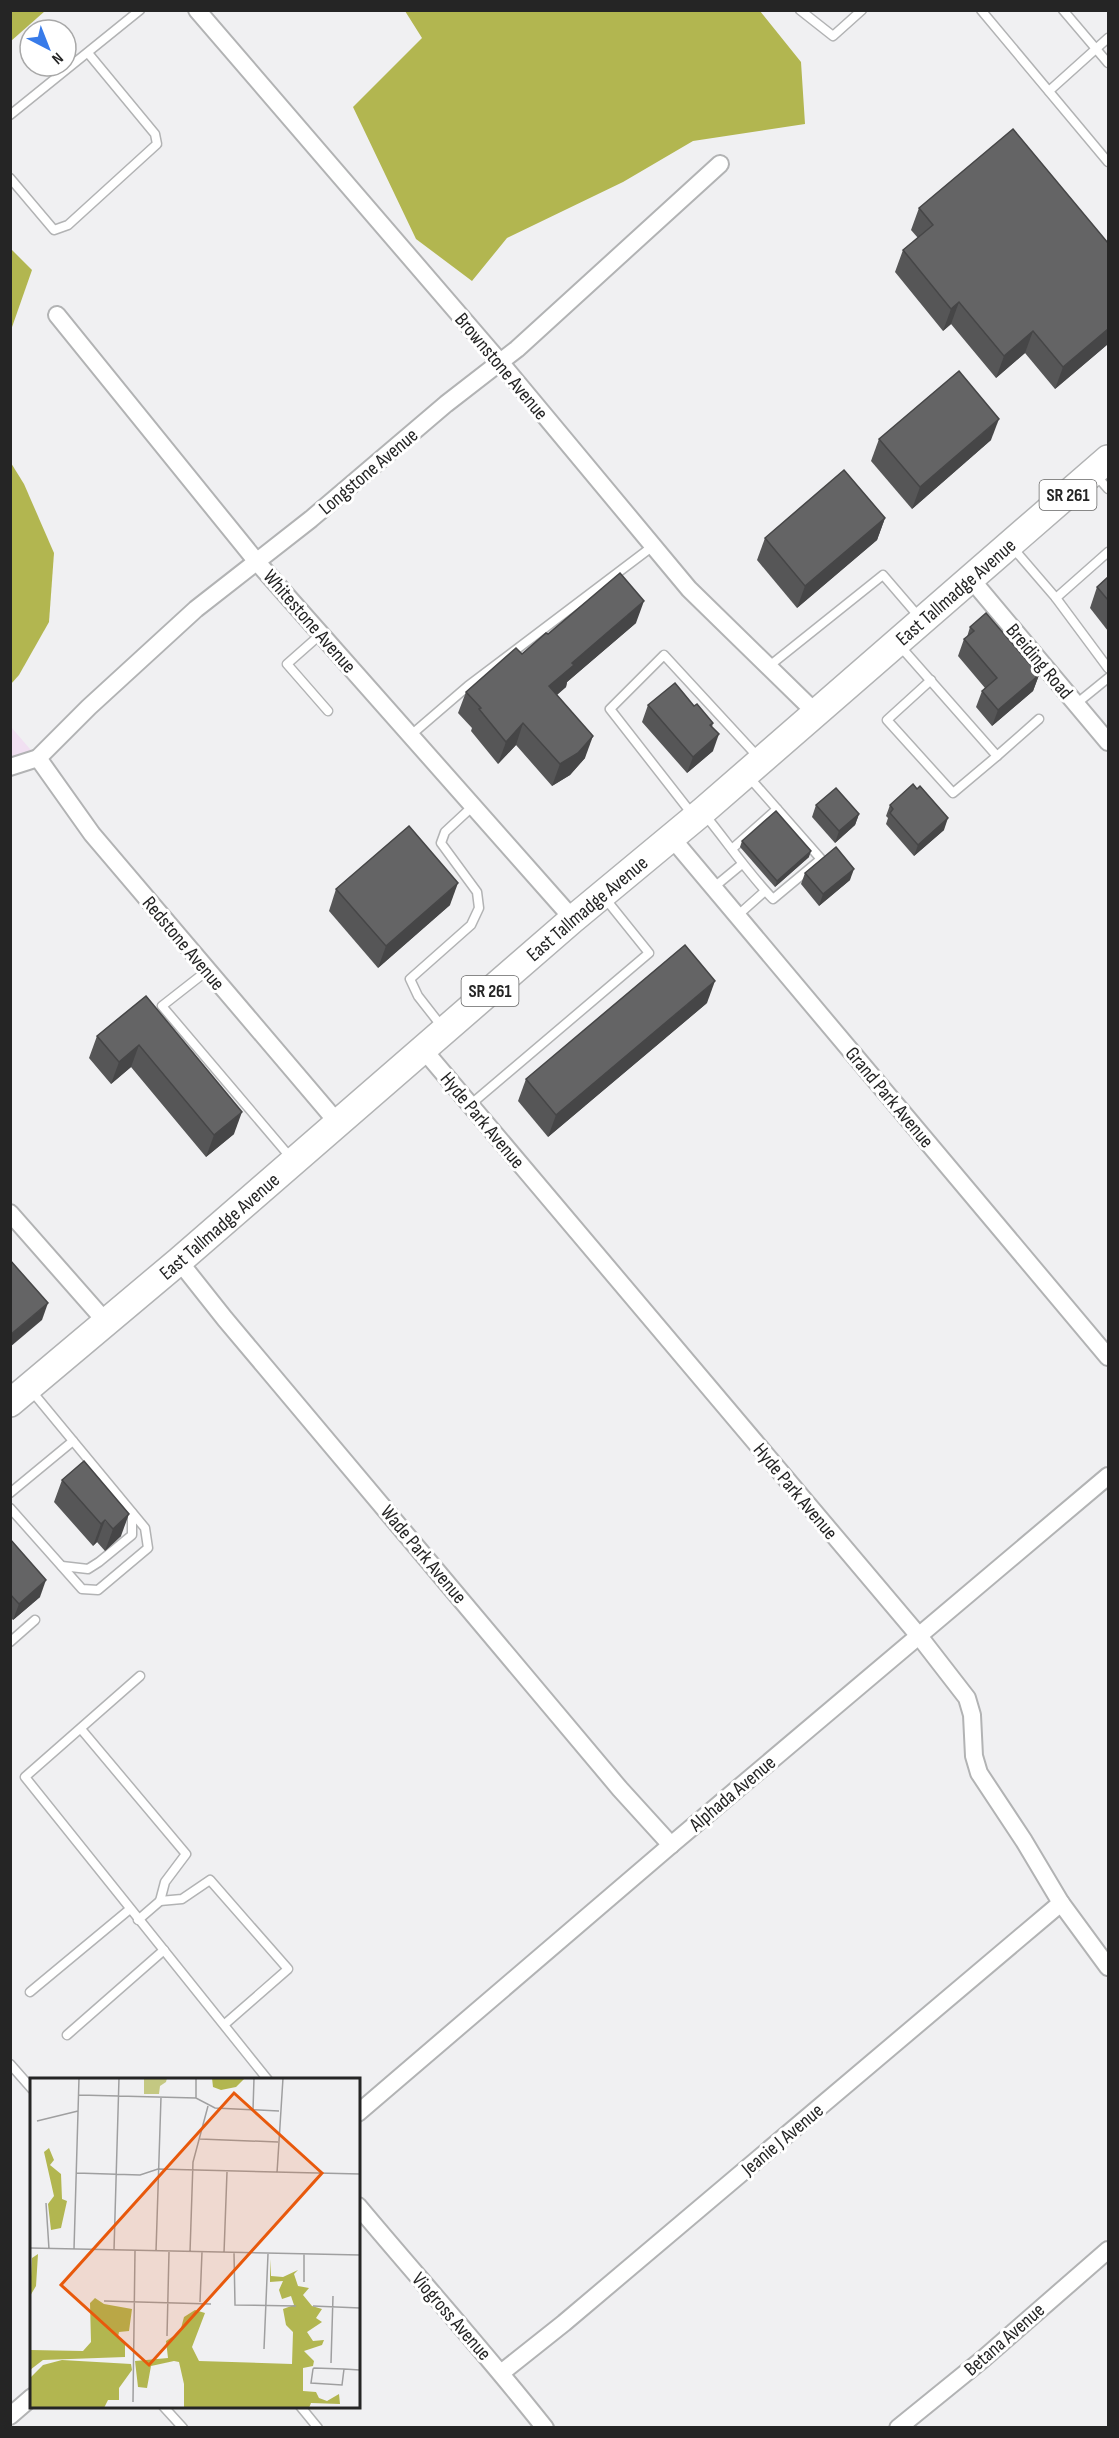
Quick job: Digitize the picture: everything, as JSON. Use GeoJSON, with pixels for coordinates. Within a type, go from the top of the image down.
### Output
{"type":"FeatureCollection","features":[{"type":"Feature","properties":{"kind":"main road","name":"East Tallmadge Avenue"},"geometry":{"type":"LineString","coordinates":[[20,1395],[180,1261],[337,1122],[1011,545],[1104,474]]}},
{"type":"Feature","properties":{"kind":"street","name":"Brownstone Avenue"},"geometry":{"type":"LineString","coordinates":[[197,10],[500,362],[689,589],[816,713]]}},
{"type":"Feature","properties":{"kind":"street","name":"Longstone Avenue"},"geometry":{"type":"LineString","coordinates":[[10,767],[38,758],[89,707],[188,617],[517,349],[720,164]]}},
{"type":"Feature","properties":{"kind":"street","name":"Whitestone Avenue"},"geometry":{"type":"LineString","coordinates":[[57,315],[257,562],[573,919]]}},
{"type":"Feature","properties":{"kind":"street","name":"Breiding Road"},"geometry":{"type":"LineString","coordinates":[[971,579],[1108,742]]}},
{"type":"Feature","properties":{"kind":"street","name":"Redstone Avenue"},"geometry":{"type":"LineString","coordinates":[[38,758],[92,834],[337,1122]]}},
{"type":"Feature","properties":{"kind":"street","name":"Grand Park Avenue"},"geometry":{"type":"LineString","coordinates":[[671,837],[1108,1357]]}},
{"type":"Feature","properties":{"kind":"street","name":"Hyde Park Avenue"},"geometry":{"type":"LineString","coordinates":[[423,1049],[919,1636],[967,1698],[972,1715],[974,1756],[979,1773],[1061,1903],[1108,1967]]}},
{"type":"Feature","properties":{"kind":"street"},"geometry":{"type":"LineString","coordinates":[[10,1213],[106,1322]]}},
{"type":"Feature","properties":{"kind":"street","name":"Wade Park Avenue"},"geometry":{"type":"LineString","coordinates":[[180,1261],[233,1328],[620,1789],[671,1845]]}},
{"type":"Feature","properties":{"kind":"street","name":"Alphada Avenue"},"geometry":{"type":"LineString","coordinates":[[360,2111],[1108,1476]]}},
{"type":"Feature","properties":{"kind":"street","name":"Jeanie J Avenue"},"geometry":{"type":"LineString","coordinates":[[501,2373],[564,2323],[1061,1903]]}},
{"type":"Feature","properties":{"kind":"street","name":"Viogross Avenue"},"geometry":{"type":"LineString","coordinates":[[360,2208],[545,2427]]}},
{"type":"Feature","properties":{"kind":"street","name":"Betana Avenue"},"geometry":{"type":"LineString","coordinates":[[898,2427],[982,2359],[1108,2250]]}},
{"type":"Feature","properties":{"kind":"street"},"geometry":{"type":"LineString","coordinates":[[10,2416],[30,2399]]}},
{"type":"Feature","properties":{"kind":"lane"},"geometry":{"type":"LineString","coordinates":[[10,115],[140,10]]}},
{"type":"Feature","properties":{"kind":"lane"},"geometry":{"type":"LineString","coordinates":[[800,10],[833,36],[862,10]]}},
{"type":"Feature","properties":{"kind":"lane"},"geometry":{"type":"LineString","coordinates":[[981,10],[1108,162]]}},
{"type":"Feature","properties":{"kind":"lane"},"geometry":{"type":"LineString","coordinates":[[1063,10],[1108,63]]}},
{"type":"Feature","properties":{"kind":"lane"},"geometry":{"type":"LineString","coordinates":[[1049,91],[1108,38]]}},
{"type":"Feature","properties":{"kind":"lane"},"geometry":{"type":"LineString","coordinates":[[10,178],[54,230],[68,225],[157,144],[155,134],[88,53]]}},
{"type":"Feature","properties":{"kind":"lane"},"geometry":{"type":"LineString","coordinates":[[1011,545],[1056,598],[1108,668]]}},
{"type":"Feature","properties":{"kind":"lane"},"geometry":{"type":"LineString","coordinates":[[411,735],[468,686],[653,546]]}},
{"type":"Feature","properties":{"kind":"lane"},"geometry":{"type":"LineString","coordinates":[[1056,598],[1108,552]]}},
{"type":"Feature","properties":{"kind":"lane"},"geometry":{"type":"LineString","coordinates":[[768,667],[883,575],[923,621]]}},
{"type":"Feature","properties":{"kind":"lane"},"geometry":{"type":"LineString","coordinates":[[321,634],[287,664],[328,711]]}},
{"type":"Feature","properties":{"kind":"lane"},"geometry":{"type":"LineString","coordinates":[[897,643],[998,756]]}},
{"type":"Feature","properties":{"kind":"lane"},"geometry":{"type":"LineString","coordinates":[[664,655],[753,767],[794,834],[820,859],[773,899],[765,891],[753,869],[742,864],[733,848],[698,815],[610,709],[664,655]]}},
{"type":"Feature","properties":{"kind":"lane"},"geometry":{"type":"LineString","coordinates":[[1076,704],[1108,678]]}},
{"type":"Feature","properties":{"kind":"lane"},"geometry":{"type":"LineString","coordinates":[[930,681],[887,720],[953,793],[1039,719]]}},
{"type":"Feature","properties":{"kind":"lane"},"geometry":{"type":"LineString","coordinates":[[445,1030],[418,996],[410,979],[471,925],[479,908],[477,892],[441,843],[445,832],[474,806]]}},
{"type":"Feature","properties":{"kind":"lane"},"geometry":{"type":"LineString","coordinates":[[733,848],[777,809]]}},
{"type":"Feature","properties":{"kind":"lane"},"geometry":{"type":"LineString","coordinates":[[713,888],[742,864]]}},
{"type":"Feature","properties":{"kind":"lane"},"geometry":{"type":"LineString","coordinates":[[737,916],[765,891]]}},
{"type":"Feature","properties":{"kind":"lane"},"geometry":{"type":"LineString","coordinates":[[470,1105],[649,953],[602,894]]}},
{"type":"Feature","properties":{"kind":"lane"},"geometry":{"type":"LineString","coordinates":[[208,970],[162,1006],[294,1160]]}},
{"type":"Feature","properties":{"kind":"lane"},"geometry":{"type":"LineString","coordinates":[[10,1508],[82,1589],[98,1590],[148,1548],[145,1528],[73,1441],[20,1395]]}},
{"type":"Feature","properties":{"kind":"lane"},"geometry":{"type":"LineString","coordinates":[[10,1494],[73,1441]]}},
{"type":"Feature","properties":{"kind":"lane"},"geometry":{"type":"LineString","coordinates":[[62,1566],[88,1569],[99,1562],[132,1535],[132,1512]]}},
{"type":"Feature","properties":{"kind":"lane"},"geometry":{"type":"LineString","coordinates":[[10,1642],[35,1620]]}},
{"type":"Feature","properties":{"kind":"lane"},"geometry":{"type":"LineString","coordinates":[[140,1676],[25,1777],[267,2078]]}},
{"type":"Feature","properties":{"kind":"lane"},"geometry":{"type":"LineString","coordinates":[[81,1729],[186,1854],[165,1882],[160,1901],[138,1920]]}},
{"type":"Feature","properties":{"kind":"lane"},"geometry":{"type":"LineString","coordinates":[[160,1901],[182,1899],[210,1880],[288,1969],[225,2024]]}},
{"type":"Feature","properties":{"kind":"lane"},"geometry":{"type":"LineString","coordinates":[[30,1992],[130,1909]]}},
{"type":"Feature","properties":{"kind":"lane"},"geometry":{"type":"LineString","coordinates":[[67,2035],[164,1950]]}},
{"type":"Feature","properties":{"kind":"lane"},"geometry":{"type":"LineString","coordinates":[[10,2064],[30,2087]]}},
{"type":"Feature","properties":{"kind":"lane"},"geometry":{"type":"LineString","coordinates":[[166,2408],[183,2427]]}},
{"type":"Feature","properties":{"kind":"lane"},"geometry":{"type":"LineString","coordinates":[[302,2408],[318,2427]]}},
{"type":"Feature","properties":{"kind":"shaded area"},"geometry":{"type":"Polygon","coordinates":[[[11,10],[45,10],[37,18],[18,18],[18,35],[11,41],[11,10]]]}},
{"type":"Feature","properties":{"kind":"shaded area"},"geometry":{"type":"Polygon","coordinates":[[[405,11],[760,11],[801,62],[805,124],[693,141],[623,182],[507,238],[472,281],[416,239],[353,107],[422,38],[405,11]]]}},
{"type":"Feature","properties":{"kind":"shaded area"},"geometry":{"type":"Polygon","coordinates":[[[11,249],[32,270],[11,330],[11,249]]]}},
{"type":"Feature","properties":{"kind":"shaded area"},"geometry":{"type":"Polygon","coordinates":[[[11,463],[24,484],[54,553],[49,622],[19,675],[11,684],[11,463]]]}},
{"type":"Feature","properties":{"kind":"shaded area"},"geometry":{"type":"Polygon","coordinates":[[[11,727],[36,756],[11,764],[11,727]]]}},
{"type":"Feature","properties":{"kind":"building"},"geometry":{"type":"Polygon","coordinates":[[[1013,129],[1108,243],[1108,329],[1063,367],[1033,331],[1004,356],[959,302],[951,309],[903,250],[933,225],[919,208],[1013,129]]]}},
{"type":"Feature","properties":{"kind":"building"},"geometry":{"type":"Polygon","coordinates":[[[959,371],[999,419],[920,487],[879,439],[959,371]]]}},
{"type":"Feature","properties":{"kind":"building"},"geometry":{"type":"Polygon","coordinates":[[[844,470],[885,518],[805,586],[765,538],[844,470]]]}},
{"type":"Feature","properties":{"kind":"building"},"geometry":{"type":"Polygon","coordinates":[[[620,573],[644,601],[572,663],[574,665],[549,686],[593,736],[578,753],[560,764],[523,723],[506,742],[466,692],[516,648],[522,654],[546,633],[548,634],[620,573]]]}},
{"type":"Feature","properties":{"kind":"building"},"geometry":{"type":"Polygon","coordinates":[[[1108,577],[1108,600],[1097,587],[1108,577]]]}},
{"type":"Feature","properties":{"kind":"building"},"geometry":{"type":"Polygon","coordinates":[[[986,613],[1039,675],[998,710],[982,691],[997,678],[964,639],[974,631],[970,627],[986,613]]]}},
{"type":"Feature","properties":{"kind":"building"},"geometry":{"type":"Polygon","coordinates":[[[675,683],[694,706],[697,704],[713,723],[710,725],[719,734],[693,757],[648,705],[675,683]]]}},
{"type":"Feature","properties":{"kind":"building"},"geometry":{"type":"Polygon","coordinates":[[[913,784],[917,789],[920,786],[948,818],[918,845],[890,813],[893,809],[890,805],[913,784]]]}},
{"type":"Feature","properties":{"kind":"building"},"geometry":{"type":"Polygon","coordinates":[[[836,788],[859,814],[839,831],[816,805],[836,788]]]}},
{"type":"Feature","properties":{"kind":"building"},"geometry":{"type":"Polygon","coordinates":[[[776,811],[811,851],[777,881],[742,841],[776,811]]]}},
{"type":"Feature","properties":{"kind":"building"},"geometry":{"type":"Polygon","coordinates":[[[409,826],[458,883],[386,946],[336,889],[409,826]]]}},
{"type":"Feature","properties":{"kind":"building"},"geometry":{"type":"Polygon","coordinates":[[[836,847],[854,869],[823,894],[805,873],[836,847]]]}},
{"type":"Feature","properties":{"kind":"building"},"geometry":{"type":"Polygon","coordinates":[[[685,945],[715,981],[556,1115],[526,1079],[685,945]]]}},
{"type":"Feature","properties":{"kind":"building"},"geometry":{"type":"Polygon","coordinates":[[[146,996],[242,1112],[214,1135],[139,1045],[119,1062],[97,1036],[146,996]]]}},
{"type":"Feature","properties":{"kind":"building"},"geometry":{"type":"Polygon","coordinates":[[[10,1260],[48,1303],[10,1335],[10,1260]]]}},
{"type":"Feature","properties":{"kind":"building"},"geometry":{"type":"Polygon","coordinates":[[[84,1461],[129,1514],[113,1529],[105,1520],[101,1524],[62,1480],[84,1461]]]}},
{"type":"Feature","properties":{"kind":"building"},"geometry":{"type":"Polygon","coordinates":[[[10,1539],[46,1580],[19,1604],[10,1594],[10,1539]]]}}]}
